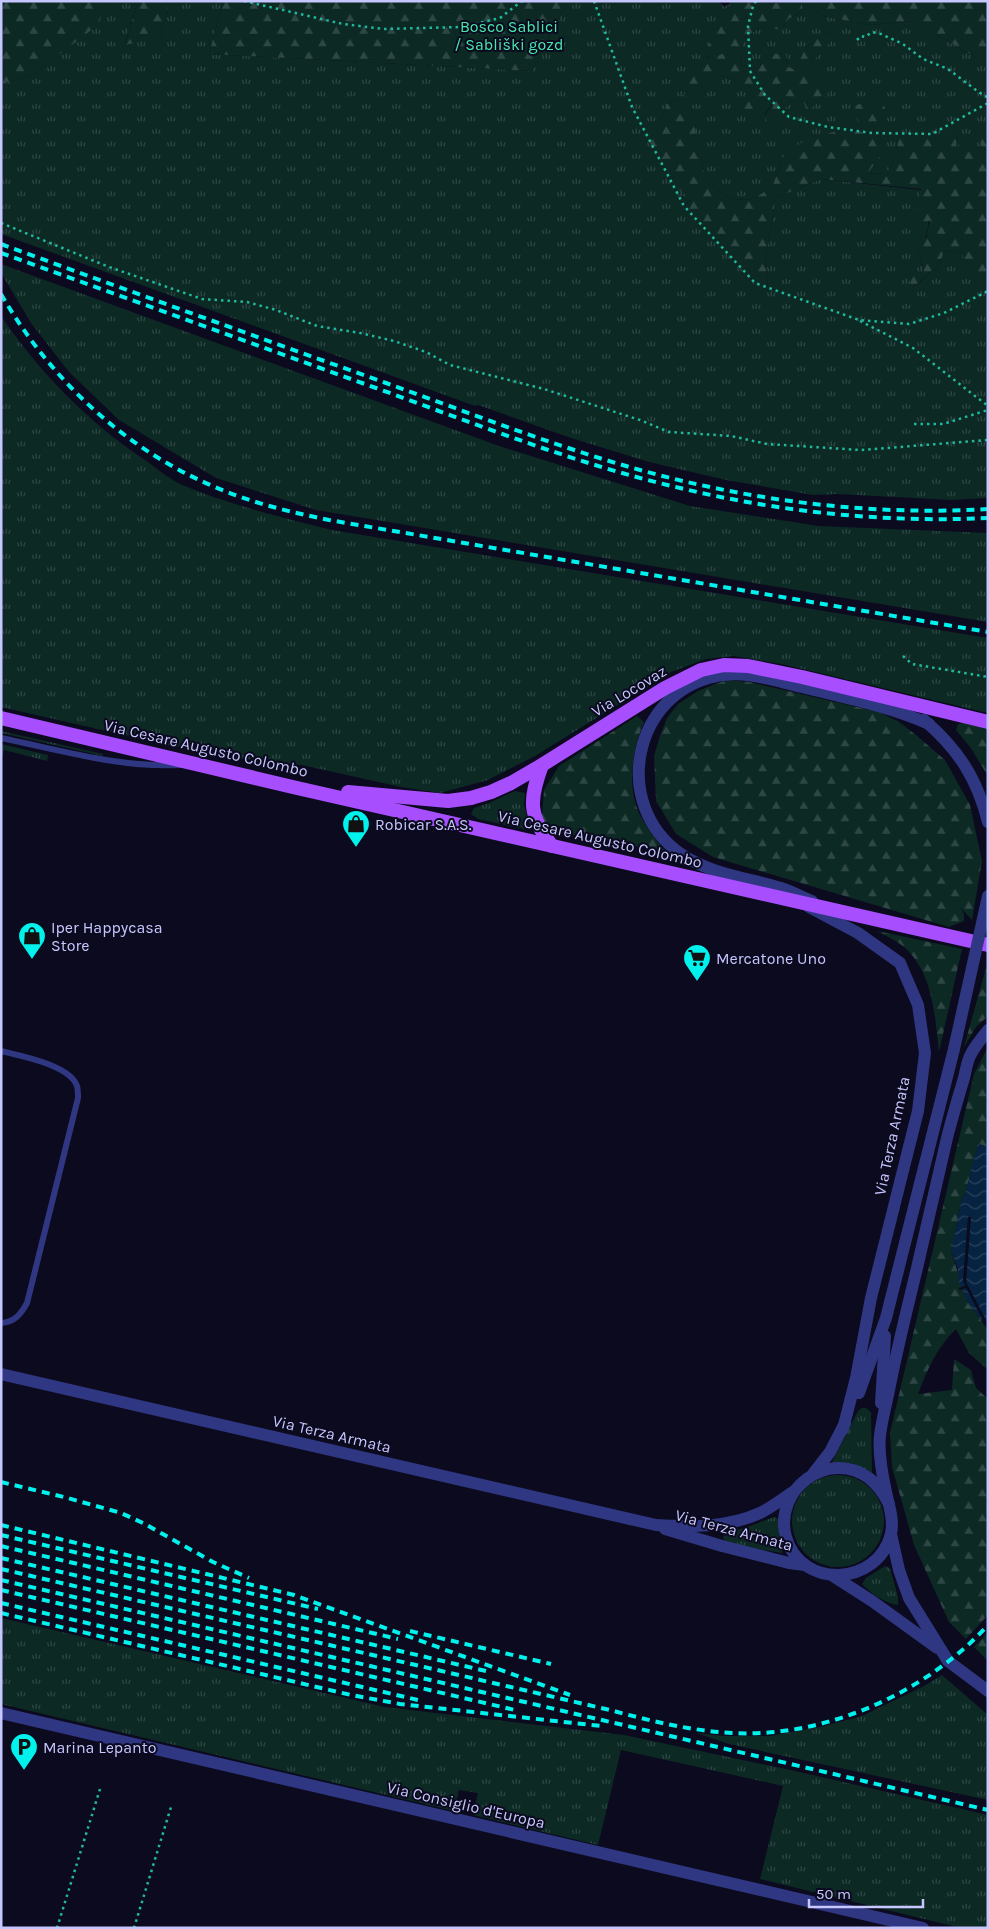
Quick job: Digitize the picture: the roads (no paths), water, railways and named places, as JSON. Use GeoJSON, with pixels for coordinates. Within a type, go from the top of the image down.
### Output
{"type":"FeatureCollection","features":[{"type":"Feature","properties":{"kind":"main road","name":"Via Locovaz"},"geometry":{"type":"LineString","coordinates":[[297,788],[448,801],[472,798],[511,783],[665,688],[701,670],[724,665],[748,666],[901,700],[988,722]]}},
{"type":"Feature","properties":{"kind":"main road","name":"Via Cesare Augusto Colombo"},"geometry":{"type":"LineString","coordinates":[[1,718],[297,788],[988,945]]}},
{"type":"Feature","properties":{"kind":"main road"},"geometry":{"type":"LineString","coordinates":[[542,765],[535,785],[532,802],[540,831],[552,846]]}},
{"type":"Feature","properties":{"kind":"street","name":"Via Locovaz"},"geometry":{"type":"LineString","coordinates":[[834,910],[783,888],[698,864],[680,853],[651,821],[640,797],[638,777],[645,736],[662,708],[684,688],[696,682],[717,676],[736,674],[888,708],[929,724]]}},
{"type":"Feature","properties":{"kind":"street"},"geometry":{"type":"LineString","coordinates":[[901,700],[929,724],[963,762],[976,782],[988,822]]}},
{"type":"Feature","properties":{"kind":"street","name":"Via Terza Armata"},"geometry":{"type":"LineString","coordinates":[[1,1374],[656,1525],[713,1526],[760,1513],[793,1492],[813,1474],[830,1452],[861,1390],[886,1318],[954,1049],[988,896]]}},
{"type":"Feature","properties":{"kind":"street","name":"Via Terza Armata"},"geometry":{"type":"LineString","coordinates":[[803,904],[858,933],[900,964],[918,1005],[925,1053],[918,1111],[871,1298],[856,1378],[842,1429]]}},
{"type":"Feature","properties":{"kind":"street","name":"Via Terza Armata"},"geometry":{"type":"LineString","coordinates":[[880,1435],[953,1113],[971,1054],[988,1030]]}},
{"type":"Feature","properties":{"kind":"street","name":"Via Terza Armata"},"geometry":{"type":"LineString","coordinates":[[886,1318],[881,1379],[880,1465],[892,1519],[891,1534]]}},
{"type":"Feature","properties":{"kind":"street","name":"Via Terza Armata"},"geometry":{"type":"LineString","coordinates":[[813,1474],[832,1468],[851,1470],[868,1477],[882,1490],[889,1504]]}},
{"type":"Feature","properties":{"kind":"street","name":"Via Terza Armata"},"geometry":{"type":"LineString","coordinates":[[793,1492],[786,1507],[784,1522],[786,1538],[794,1553],[805,1564],[818,1572],[833,1576]]}},
{"type":"Feature","properties":{"kind":"street","name":"Via Terza Armata"},"geometry":{"type":"LineString","coordinates":[[656,1525],[673,1533],[722,1546],[788,1563],[805,1564]]}},
{"type":"Feature","properties":{"kind":"street"},"geometry":{"type":"LineString","coordinates":[[833,1576],[852,1574],[870,1566],[883,1552],[891,1534]]}},
{"type":"Feature","properties":{"kind":"street"},"geometry":{"type":"LineString","coordinates":[[891,1534],[899,1570],[909,1598],[948,1661],[988,1691]]}},
{"type":"Feature","properties":{"kind":"street"},"geometry":{"type":"LineString","coordinates":[[833,1576],[872,1601],[944,1653]]}},
{"type":"Feature","properties":{"kind":"street","name":"Via Consiglio d'Europa"},"geometry":{"type":"LineString","coordinates":[[1,1713],[923,1928]]}},
{"type":"Feature","properties":{"kind":"lane"},"geometry":{"type":"LineString","coordinates":[[1,738],[120,763],[158,766],[199,764]]}},
{"type":"Feature","properties":{"kind":"lane"},"geometry":{"type":"LineString","coordinates":[[1,1051],[56,1068],[70,1077],[77,1086],[78,1098],[27,1303],[21,1314],[9,1322],[1,1323]]}},
{"type":"Feature","properties":{"kind":"water"},"geometry":{"type":"Polygon","coordinates":[[[978,1144],[988,1147],[988,1324],[980,1319],[967,1301],[958,1279],[958,1269],[951,1251],[962,1198],[965,1194],[978,1144]]]}},
{"type":"Feature","properties":{"kind":"railway"},"geometry":{"type":"LineString","coordinates":[[1,244],[512,429],[640,470],[725,490],[812,504],[900,510],[988,509]]}},
{"type":"Feature","properties":{"kind":"railway"},"geometry":{"type":"LineString","coordinates":[[1,253],[526,442],[641,478],[756,504],[833,514],[910,519],[988,518]]}},
{"type":"Feature","properties":{"kind":"railway"},"geometry":{"type":"LineString","coordinates":[[1,294],[42,355],[92,408],[120,432],[150,453],[182,471],[243,498],[329,520],[988,632]]}},
{"type":"Feature","properties":{"kind":"railway"},"geometry":{"type":"LineString","coordinates":[[1,1482],[121,1513],[143,1523],[213,1562],[249,1578]]}},
{"type":"Feature","properties":{"kind":"railway"},"geometry":{"type":"LineString","coordinates":[[1,1525],[294,1595],[570,1695]]}},
{"type":"Feature","properties":{"kind":"railway"},"geometry":{"type":"LineString","coordinates":[[1,1535],[318,1609]]}},
{"type":"Feature","properties":{"kind":"railway"},"geometry":{"type":"LineString","coordinates":[[1,1546],[398,1639]]}},
{"type":"Feature","properties":{"kind":"railway"},"geometry":{"type":"LineString","coordinates":[[1,1558],[490,1672]]}},
{"type":"Feature","properties":{"kind":"railway"},"geometry":{"type":"LineString","coordinates":[[1,1569],[656,1722],[686,1728],[733,1733],[768,1733],[803,1728],[838,1719],[872,1706],[904,1690],[935,1671],[963,1649],[988,1625]]}},
{"type":"Feature","properties":{"kind":"railway"},"geometry":{"type":"LineString","coordinates":[[1,1580],[988,1810]]}},
{"type":"Feature","properties":{"kind":"railway"},"geometry":{"type":"LineString","coordinates":[[1,1590],[515,1710]]}},
{"type":"Feature","properties":{"kind":"railway"},"geometry":{"type":"LineString","coordinates":[[1,1603],[418,1700]]}},
{"type":"Feature","properties":{"kind":"railway"},"geometry":{"type":"LineString","coordinates":[[1,1613],[351,1695],[400,1704],[601,1726]]}},
{"type":"Feature","properties":{"kind":"railway"},"geometry":{"type":"LineString","coordinates":[[410,1631],[551,1664]]}},
{"type":"Feature","properties":{"kind":"place","name":"Robicar S.A.S."},"geometry":{"type":"Point","coordinates":[356,848]}},
{"type":"Feature","properties":{"kind":"place","name":"Iper Happycasa Store"},"geometry":{"type":"Point","coordinates":[32,960]}},
{"type":"Feature","properties":{"kind":"place","name":"Mercatone Uno"},"geometry":{"type":"Point","coordinates":[697,982]}},
{"type":"Feature","properties":{"kind":"place","name":"Marina Lepanto"},"geometry":{"type":"Point","coordinates":[24,1771]}},
{"type":"Feature","properties":{"kind":"park label","name":"Bosco Sablici / Sabliški gozd"},"geometry":{"type":"Point","coordinates":[509,35]}}]}
